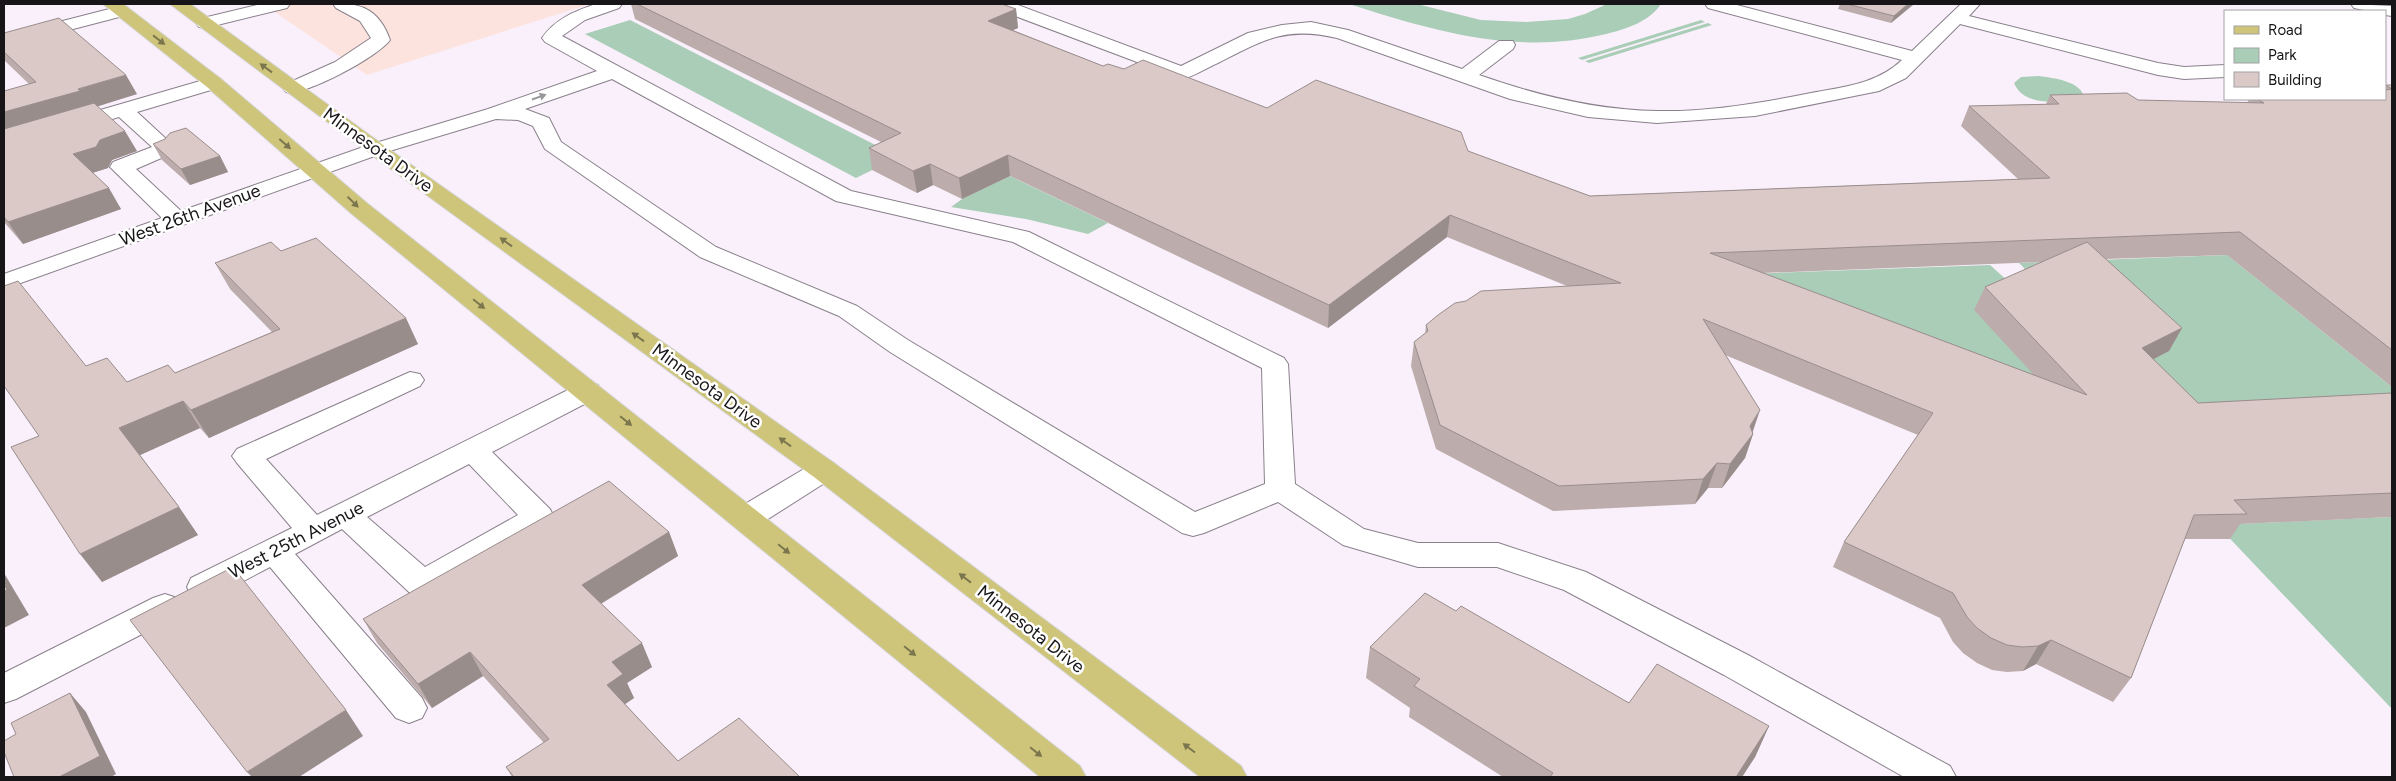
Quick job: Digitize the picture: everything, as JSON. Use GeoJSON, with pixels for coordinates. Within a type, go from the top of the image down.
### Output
{"type":"FeatureCollection","features":[{"type":"Feature","properties":{"kind":"main road","name":"Minnesota Drive"},"geometry":{"type":"LineString","coordinates":[[179,4],[376,149],[824,470],[1228,777]]}},
{"type":"Feature","properties":{"kind":"main road"},"geometry":{"type":"LineString","coordinates":[[116,7],[214,83],[315,171],[1067,777]]}},
{"type":"Feature","properties":{"kind":"street"},"geometry":{"type":"LineString","coordinates":[[205,23],[281,4]]}},
{"type":"Feature","properties":{"kind":"street"},"geometry":{"type":"LineString","coordinates":[[292,88],[342,66],[381,40],[378,28],[365,15],[342,4]]}},
{"type":"Feature","properties":{"kind":"street"},"geometry":{"type":"LineString","coordinates":[[613,4],[579,15],[560,26],[551,38],[603,68],[844,196],[1021,237],[1274,364],[1280,489]]}},
{"type":"Feature","properties":{"kind":"street"},"geometry":{"type":"LineString","coordinates":[[1000,4],[1182,73],[1254,37],[1282,30],[1311,27],[1342,34],[1517,95],[1588,112],[1657,117],[1755,110],[1872,86],[1899,74],[1971,4]]}},
{"type":"Feature","properties":{"kind":"street"},"geometry":{"type":"LineString","coordinates":[[1714,4],[1915,58]]}},
{"type":"Feature","properties":{"kind":"street"},"geometry":{"type":"LineString","coordinates":[[2360,4],[2392,11]]}},
{"type":"Feature","properties":{"kind":"street"},"geometry":{"type":"LineString","coordinates":[[4,42],[116,7]]}},
{"type":"Feature","properties":{"kind":"street"},"geometry":{"type":"LineString","coordinates":[[1956,18],[2158,69],[2184,73],[2224,71]]}},
{"type":"Feature","properties":{"kind":"street"},"geometry":{"type":"LineString","coordinates":[[1464,77],[1506,45]]}},
{"type":"Feature","properties":{"kind":"street"},"geometry":{"type":"LineString","coordinates":[[376,149],[495,113],[603,68]]}},
{"type":"Feature","properties":{"kind":"street"},"geometry":{"type":"LineString","coordinates":[[376,149],[461,110],[603,68]]}},
{"type":"Feature","properties":{"kind":"street"},"geometry":{"type":"LineString","coordinates":[[4,145],[214,83]]}},
{"type":"Feature","properties":{"kind":"street"},"geometry":{"type":"LineString","coordinates":[[122,109],[166,149],[121,167],[177,220]]}},
{"type":"Feature","properties":{"kind":"street"},"geometry":{"type":"LineString","coordinates":[[495,113],[521,114],[542,122],[552,145],[708,252],[848,310],[1000,408],[1193,525],[1280,489]]}},
{"type":"Feature","properties":{"kind":"street","name":"West 26th Avenue"},"geometry":{"type":"LineString","coordinates":[[4,282],[376,149]]}},
{"type":"Feature","properties":{"kind":"street"},"geometry":{"type":"LineString","coordinates":[[313,531],[247,456],[410,380]]}},
{"type":"Feature","properties":{"kind":"street","name":"West 25th Avenue"},"geometry":{"type":"LineString","coordinates":[[4,689],[588,391]]}},
{"type":"Feature","properties":{"kind":"street"},"geometry":{"type":"LineString","coordinates":[[346,515],[422,584],[539,517],[473,450]]}},
{"type":"Feature","properties":{"kind":"street"},"geometry":{"type":"LineString","coordinates":[[746,518],[824,470]]}},
{"type":"Feature","properties":{"kind":"street"},"geometry":{"type":"LineString","coordinates":[[1280,489],[1354,537],[1418,555],[1498,556],[1575,582],[1736,665],[1937,777]]}},
{"type":"Feature","properties":{"kind":"street"},"geometry":{"type":"LineString","coordinates":[[274,551],[409,708]]}},
{"type":"Feature","properties":{"kind":"shaded area"},"geometry":{"type":"Polygon","coordinates":[[[263,4],[590,4],[367,75],[263,4]]]}},
{"type":"Feature","properties":{"kind":"green space"},"geometry":{"type":"Polygon","coordinates":[[[1349,4],[1417,4],[1481,20],[1526,22],[1568,19],[1607,4],[1661,4],[1644,20],[1621,30],[1573,40],[1540,42],[1508,41],[1444,31],[1349,4]]]}},
{"type":"Feature","properties":{"kind":"green space"},"geometry":{"type":"Polygon","coordinates":[[[630,20],[899,157],[856,178],[585,34],[630,20]]]}},
{"type":"Feature","properties":{"kind":"green space"},"geometry":{"type":"Polygon","coordinates":[[[1701,20],[1705,22],[1582,60],[1578,58],[1701,20]]]}},
{"type":"Feature","properties":{"kind":"green space"},"geometry":{"type":"Polygon","coordinates":[[[1708,23],[1712,25],[1589,63],[1585,61],[1708,23]]]}},
{"type":"Feature","properties":{"kind":"green space"},"geometry":{"type":"Polygon","coordinates":[[[2039,76],[2059,79],[2073,84],[2082,92],[2084,98],[2066,101],[2035,100],[2019,91],[2014,83],[2021,77],[2039,76]]]}},
{"type":"Feature","properties":{"kind":"green space"},"geometry":{"type":"Polygon","coordinates":[[[1010,176],[1108,223],[1088,234],[1026,219],[951,207],[962,199],[1010,176]]]}},
{"type":"Feature","properties":{"kind":"green space"},"geometry":{"type":"Polygon","coordinates":[[[2227,255],[2392,387],[2392,416],[2183,426],[2129,372],[2168,351],[2045,289],[2019,263],[2227,255]]]}},
{"type":"Feature","properties":{"kind":"green space"},"geometry":{"type":"Polygon","coordinates":[[[1990,265],[2018,290],[2152,429],[1719,275],[1990,265]]]}},
{"type":"Feature","properties":{"kind":"green space"},"geometry":{"type":"Polygon","coordinates":[[[2392,517],[2392,709],[2217,525],[2392,517]]]}},
{"type":"Feature","properties":{"kind":"building"},"geometry":{"type":"Polygon","coordinates":[[[637,4],[1002,4],[1016,9],[988,21],[1103,66],[1108,64],[1124,69],[1143,60],[1267,108],[1316,80],[1461,132],[1468,151],[1590,196],[2050,178],[1969,106],[2059,104],[2050,95],[2127,93],[2138,100],[2264,103],[2259,100],[2386,100],[2386,90],[2392,89],[2392,350],[2240,232],[1710,253],[2087,395],[1985,287],[2087,242],[2182,328],[2142,348],[2198,403],[2392,393],[2392,493],[2234,500],[2247,514],[2194,515],[2131,678],[2051,640],[2038,646],[2022,647],[2007,645],[1991,638],[1977,628],[1967,617],[1953,593],[1844,542],[1933,413],[1703,319],[1760,410],[1750,426],[1753,434],[1730,464],[1717,463],[1703,479],[1559,486],[1440,425],[1414,342],[1428,331],[1426,325],[1438,315],[1455,303],[1466,301],[1481,291],[1621,283],[1450,215],[1329,305],[1008,155],[959,178],[930,164],[913,171],[869,148],[901,133],[637,4]]]}},
{"type":"Feature","properties":{"kind":"building"},"geometry":{"type":"Polygon","coordinates":[[[1847,4],[1908,4],[1894,16],[1847,4]]]}},
{"type":"Feature","properties":{"kind":"building"},"geometry":{"type":"Polygon","coordinates":[[[59,18],[126,75],[78,89],[80,91],[4,112],[4,91],[36,82],[4,52],[4,33],[59,18]]]}},
{"type":"Feature","properties":{"kind":"building"},"geometry":{"type":"Polygon","coordinates":[[[94,103],[125,131],[100,140],[96,147],[73,154],[109,188],[8,222],[4,217],[4,129],[94,103]]]}},
{"type":"Feature","properties":{"kind":"building"},"geometry":{"type":"Polygon","coordinates":[[[186,128],[220,156],[181,169],[153,144],[165,139],[170,133],[186,128]]]}},
{"type":"Feature","properties":{"kind":"building"},"geometry":{"type":"Polygon","coordinates":[[[316,238],[406,318],[191,410],[183,401],[119,428],[179,507],[80,554],[11,447],[39,436],[4,386],[4,286],[18,281],[86,366],[107,358],[127,382],[168,365],[175,373],[280,329],[215,263],[271,242],[281,251],[316,238]]]}},
{"type":"Feature","properties":{"kind":"building"},"geometry":{"type":"Polygon","coordinates":[[[609,481],[669,532],[582,585],[642,643],[612,662],[623,674],[607,685],[678,761],[739,718],[800,777],[514,777],[506,767],[549,739],[470,652],[418,684],[363,619],[609,481]]]}},
{"type":"Feature","properties":{"kind":"building"},"geometry":{"type":"Polygon","coordinates":[[[233,567],[346,710],[247,772],[130,620],[233,567]]]}},
{"type":"Feature","properties":{"kind":"building"},"geometry":{"type":"Polygon","coordinates":[[[1425,593],[1456,611],[1461,606],[1629,703],[1657,664],[1769,726],[1736,777],[1550,777],[1553,773],[1414,686],[1420,679],[1370,647],[1425,593]]]}},
{"type":"Feature","properties":{"kind":"building"},"geometry":{"type":"Polygon","coordinates":[[[70,693],[100,756],[59,777],[14,777],[4,752],[4,741],[16,734],[11,723],[70,693]]]}}]}
